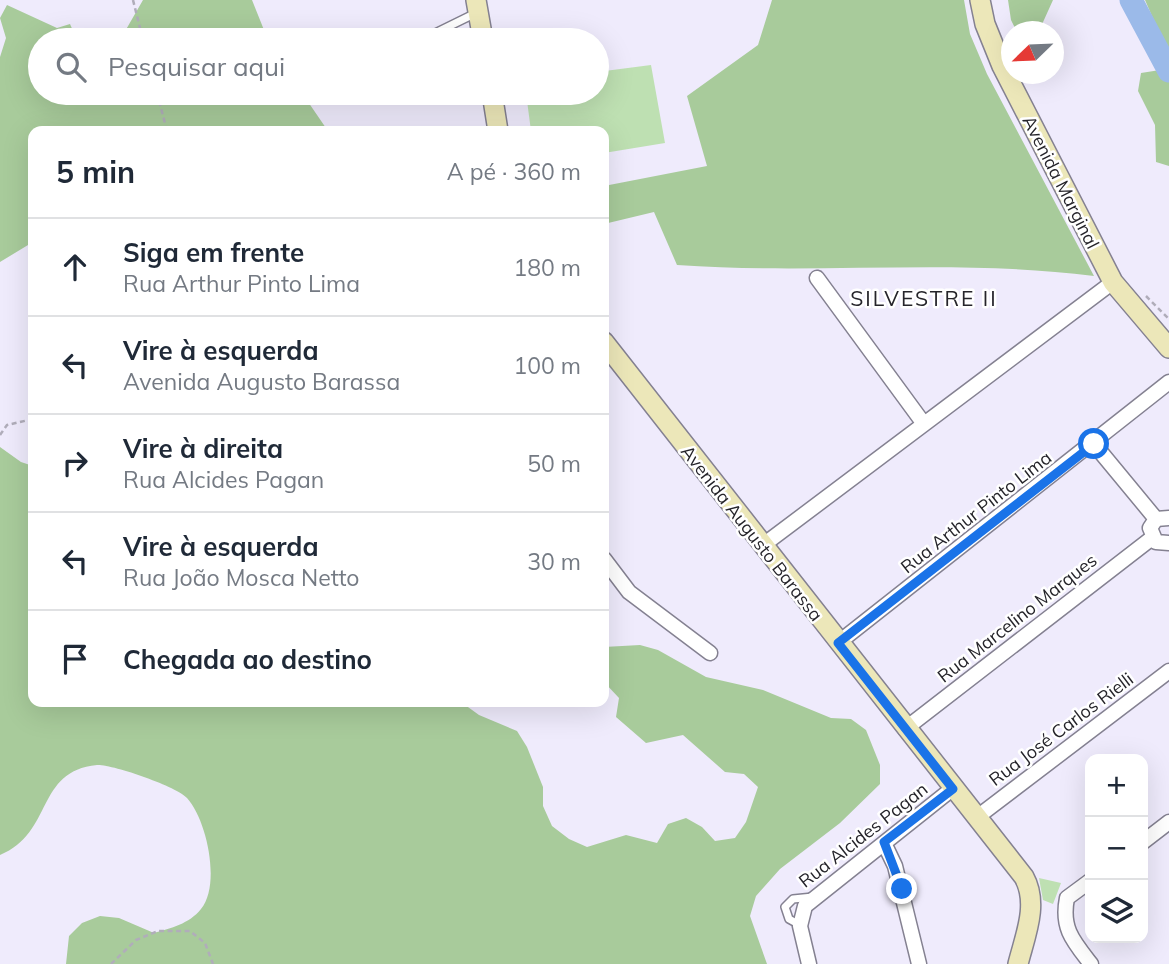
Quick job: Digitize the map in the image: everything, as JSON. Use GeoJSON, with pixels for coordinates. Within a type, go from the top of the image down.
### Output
{"type":"FeatureCollection","features":[{"type":"Feature","properties":{"kind":"street","name":"Avenida Marginal"},"geometry":{"type":"LineString","coordinates":[[980,0],[985,24],[1002,66],[1113,282],[1169,348]]}},
{"type":"Feature","properties":{"kind":"street"},"geometry":{"type":"LineString","coordinates":[[477,6],[481,28]]}},
{"type":"Feature","properties":{"kind":"street"},"geometry":{"type":"LineString","coordinates":[[494,105],[497,126]]}},
{"type":"Feature","properties":{"kind":"street"},"geometry":{"type":"LineString","coordinates":[[817,278],[924,424]]}},
{"type":"Feature","properties":{"kind":"street"},"geometry":{"type":"LineString","coordinates":[[762,546],[1113,282]]}},
{"type":"Feature","properties":{"kind":"street","name":"Avenida Augusto Barassa"},"geometry":{"type":"LineString","coordinates":[[609,348],[1031,889],[1032,905],[1018,964]]}},
{"type":"Feature","properties":{"kind":"street","name":"Rua Arthur Pinto Lima"},"geometry":{"type":"LineString","coordinates":[[838,643],[1094,444],[1169,382]]}},
{"type":"Feature","properties":{"kind":"street"},"geometry":{"type":"LineString","coordinates":[[1094,444],[1163,519],[1150,528],[1152,538],[1161,544],[1169,543]]}},
{"type":"Feature","properties":{"kind":"street","name":"Rua Marcelino Marques"},"geometry":{"type":"LineString","coordinates":[[905,729],[1152,538]]}},
{"type":"Feature","properties":{"kind":"street"},"geometry":{"type":"LineString","coordinates":[[609,566],[629,592],[710,653]]}},
{"type":"Feature","properties":{"kind":"street","name":"Rua José Carlos Rielli"},"geometry":{"type":"LineString","coordinates":[[976,818],[1169,671]]}},
{"type":"Feature","properties":{"kind":"street","name":"Rua Alcides Pagan"},"geometry":{"type":"LineString","coordinates":[[809,964],[801,920],[804,906],[953,789]]}},
{"type":"Feature","properties":{"kind":"street"},"geometry":{"type":"LineString","coordinates":[[1148,838],[1169,822]]}},
{"type":"Feature","properties":{"kind":"street"},"geometry":{"type":"LineString","coordinates":[[884,842],[902,889],[919,964]]}},
{"type":"Feature","properties":{"kind":"street"},"geometry":{"type":"LineString","coordinates":[[1085,885],[1067,898],[1063,916],[1067,934],[1091,964]]}},
{"type":"Feature","properties":{"kind":"lane"},"geometry":{"type":"LineString","coordinates":[[441,28],[477,6]]}},
{"type":"Feature","properties":{"kind":"path"},"geometry":{"type":"LineString","coordinates":[[133,0],[140,28]]}},
{"type":"Feature","properties":{"kind":"path"},"geometry":{"type":"LineString","coordinates":[[160,105],[166,126]]}},
{"type":"Feature","properties":{"kind":"path"},"geometry":{"type":"LineString","coordinates":[[0,435],[8,425],[28,420]]}},
{"type":"Feature","properties":{"kind":"path"},"geometry":{"type":"LineString","coordinates":[[111,964],[136,940],[158,932],[190,931],[205,943],[213,964]]}},
{"type":"Feature","properties":{"kind":"green space"},"geometry":{"type":"Polygon","coordinates":[[[143,0],[252,0],[263,28],[127,28],[143,0]]]}},
{"type":"Feature","properties":{"kind":"green space"},"geometry":{"type":"Polygon","coordinates":[[[772,0],[964,0],[970,34],[987,74],[1094,276],[990,268],[729,268],[677,265],[654,212],[609,223],[609,185],[707,166],[687,96],[758,45],[772,0]]]}},
{"type":"Feature","properties":{"kind":"green space"},"geometry":{"type":"Polygon","coordinates":[[[1008,0],[1053,0],[1044,21],[1011,20],[1008,0]]]}},
{"type":"Feature","properties":{"kind":"green space"},"geometry":{"type":"Polygon","coordinates":[[[1145,0],[1169,0],[1169,53],[1167,51],[1145,0]]]}},
{"type":"Feature","properties":{"kind":"green space"},"geometry":{"type":"Polygon","coordinates":[[[7,5],[57,28],[28,28],[28,105],[310,105],[325,126],[28,126],[28,245],[0,262],[0,57],[6,38],[0,18],[7,5]]]}},
{"type":"Feature","properties":{"kind":"green space"},"geometry":{"type":"Polygon","coordinates":[[[651,65],[665,143],[609,152],[609,126],[530,126],[528,105],[609,105],[609,70],[651,65]]]}},
{"type":"Feature","properties":{"kind":"green space"},"geometry":{"type":"Polygon","coordinates":[[[1160,70],[1169,82],[1169,166],[1156,162],[1155,125],[1138,91],[1141,73],[1160,70]]]}},
{"type":"Feature","properties":{"kind":"green space"},"geometry":{"type":"Polygon","coordinates":[[[0,447],[28,464],[28,707],[468,707],[479,715],[517,731],[527,747],[543,787],[543,806],[552,826],[569,839],[587,847],[626,835],[657,843],[668,824],[686,818],[702,827],[715,841],[735,838],[746,822],[758,787],[744,774],[725,772],[683,735],[646,743],[616,717],[619,698],[609,687],[609,647],[640,645],[658,650],[706,677],[763,690],[831,718],[851,719],[866,730],[880,765],[880,784],[840,823],[780,869],[756,896],[750,916],[767,964],[66,964],[69,936],[82,923],[100,916],[119,918],[154,933],[191,918],[201,909],[210,885],[211,869],[205,836],[187,798],[144,777],[105,766],[97,765],[77,770],[63,778],[29,832],[17,845],[0,855],[0,447]]]}},
{"type":"Feature","properties":{"kind":"green space"},"geometry":{"type":"Polygon","coordinates":[[[1039,878],[1061,883],[1053,904],[1043,900],[1039,878]]]}},
{"type":"Feature","properties":{"kind":"waterway"},"geometry":{"type":"LineString","coordinates":[[1131,0],[1169,71]]}},
{"type":"Feature","properties":{"kind":"district","name":"SILVESTRE II"},"geometry":{"type":"Point","coordinates":[924,298]}},
{"type":"Feature","properties":{"kind":"route"},"geometry":{"type":"LineString","coordinates":[[902,889],[884,842],[953,789],[838,643],[1094,444]]}}]}
